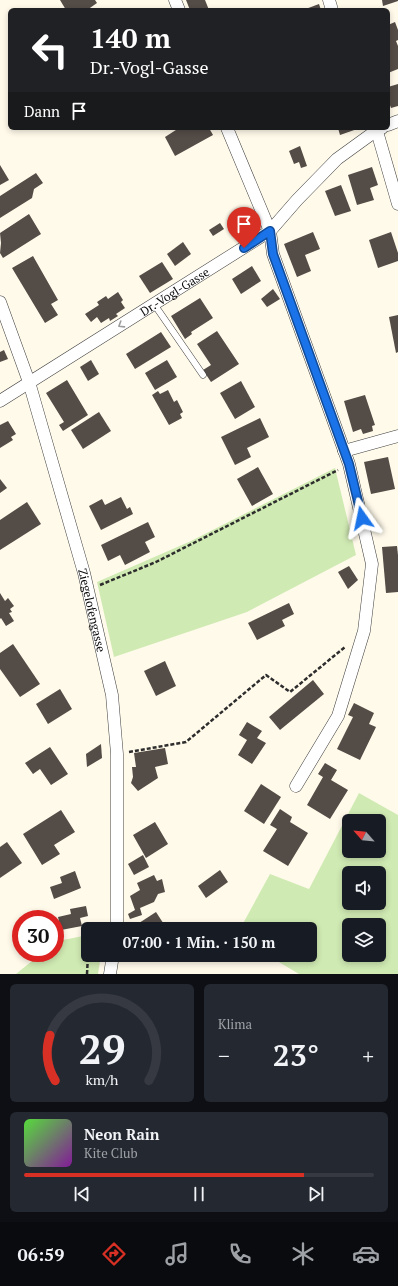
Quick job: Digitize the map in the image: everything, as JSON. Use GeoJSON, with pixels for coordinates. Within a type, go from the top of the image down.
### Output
{"type":"FeatureCollection","features":[{"type":"Feature","properties":{"kind":"street"},"geometry":{"type":"LineString","coordinates":[[228,130],[270,231],[273,254],[349,464],[372,564],[364,631],[338,716],[296,786]]}},
{"type":"Feature","properties":{"kind":"street","name":"Dr.-Vogl-Gasse"},"geometry":{"type":"LineString","coordinates":[[0,401],[270,231],[297,200],[337,159],[378,130]]}},
{"type":"Feature","properties":{"kind":"street"},"geometry":{"type":"LineString","coordinates":[[381,130],[398,204]]}},
{"type":"Feature","properties":{"kind":"street","name":"Ziegelofengasse"},"geometry":{"type":"LineString","coordinates":[[0,302],[29,382],[88,590],[112,694],[117,754],[117,922]]}},
{"type":"Feature","properties":{"kind":"street"},"geometry":{"type":"LineString","coordinates":[[344,451],[398,436]]}},
{"type":"Feature","properties":{"kind":"street"},"geometry":{"type":"LineString","coordinates":[[110,974],[112,962]]}},
{"type":"Feature","properties":{"kind":"lane"},"geometry":{"type":"LineString","coordinates":[[154,304],[203,375]]}},
{"type":"Feature","properties":{"kind":"path"},"geometry":{"type":"LineString","coordinates":[[88,590],[156,562],[349,464]]}},
{"type":"Feature","properties":{"kind":"path"},"geometry":{"type":"LineString","coordinates":[[117,754],[186,742],[266,675],[290,692],[346,646]]}},
{"type":"Feature","properties":{"kind":"path"},"geometry":{"type":"LineString","coordinates":[[87,974],[88,962]]}},
{"type":"Feature","properties":{"kind":"green space"},"geometry":{"type":"Polygon","coordinates":[[[335,468],[356,555],[247,612],[114,657],[97,582],[191,541],[335,468]]]}},
{"type":"Feature","properties":{"kind":"green space"},"geometry":{"type":"Polygon","coordinates":[[[359,793],[398,815],[398,974],[299,974],[279,962],[317,962],[317,922],[244,922],[270,874],[309,889],[342,826],[342,858],[386,858],[386,814],[348,814],[359,793]]]}},
{"type":"Feature","properties":{"kind":"green space"},"geometry":{"type":"Polygon","coordinates":[[[81,936],[81,962],[100,962],[98,974],[16,974],[31,962],[64,962],[64,940],[81,936]]]}},
{"type":"Feature","properties":{"kind":"building"},"geometry":{"type":"Polygon","coordinates":[[[60,0],[95,0],[97,3],[90,8],[65,8],[60,0]]]}},
{"type":"Feature","properties":{"kind":"building"},"geometry":{"type":"Polygon","coordinates":[[[186,0],[205,0],[208,8],[189,8],[186,0]]]}},
{"type":"Feature","properties":{"kind":"building"},"geometry":{"type":"Polygon","coordinates":[[[382,0],[398,0],[398,1],[383,6],[382,0]]]}},
{"type":"Feature","properties":{"kind":"building"},"geometry":{"type":"Polygon","coordinates":[[[319,4],[320,8],[308,8],[319,4]]]}},
{"type":"Feature","properties":{"kind":"building"},"geometry":{"type":"Polygon","coordinates":[[[395,22],[398,30],[398,40],[396,41],[398,46],[398,69],[390,72],[390,24],[395,22]]]}},
{"type":"Feature","properties":{"kind":"building"},"geometry":{"type":"Polygon","coordinates":[[[398,84],[398,106],[391,108],[390,105],[390,86],[398,84]]]}},
{"type":"Feature","properties":{"kind":"building"},"geometry":{"type":"Polygon","coordinates":[[[176,130],[210,130],[213,135],[175,156],[165,137],[176,130]]]}},
{"type":"Feature","properties":{"kind":"building"},"geometry":{"type":"Polygon","coordinates":[[[339,130],[354,130],[340,135],[339,130]]]}},
{"type":"Feature","properties":{"kind":"building"},"geometry":{"type":"Polygon","coordinates":[[[300,146],[307,166],[301,168],[299,162],[294,164],[289,151],[300,146]]]}},
{"type":"Feature","properties":{"kind":"building"},"geometry":{"type":"Polygon","coordinates":[[[0,165],[9,180],[0,185],[0,165]]]}},
{"type":"Feature","properties":{"kind":"building"},"geometry":{"type":"Polygon","coordinates":[[[372,167],[378,185],[370,188],[374,200],[357,205],[348,175],[372,167]]]}},
{"type":"Feature","properties":{"kind":"building"},"geometry":{"type":"Polygon","coordinates":[[[36,173],[43,183],[34,189],[32,198],[0,218],[0,196],[36,173]]]}},
{"type":"Feature","properties":{"kind":"building"},"geometry":{"type":"Polygon","coordinates":[[[341,185],[351,211],[335,216],[325,191],[341,185]]]}},
{"type":"Feature","properties":{"kind":"building"},"geometry":{"type":"Polygon","coordinates":[[[29,214],[41,234],[3,258],[0,253],[0,233],[29,214]]]}},
{"type":"Feature","properties":{"kind":"building"},"geometry":{"type":"Polygon","coordinates":[[[220,223],[224,229],[213,236],[209,230],[220,223]]]}},
{"type":"Feature","properties":{"kind":"building"},"geometry":{"type":"Polygon","coordinates":[[[313,232],[320,249],[305,255],[311,271],[297,277],[284,244],[313,232]]]}},
{"type":"Feature","properties":{"kind":"building"},"geometry":{"type":"Polygon","coordinates":[[[391,232],[398,253],[398,261],[378,268],[369,240],[391,232]]]}},
{"type":"Feature","properties":{"kind":"building"},"geometry":{"type":"Polygon","coordinates":[[[183,242],[191,254],[175,266],[167,254],[183,242]]]}},
{"type":"Feature","properties":{"kind":"building"},"geometry":{"type":"Polygon","coordinates":[[[33,256],[58,300],[51,304],[58,315],[45,323],[12,268],[33,256]]]}},
{"type":"Feature","properties":{"kind":"building"},"geometry":{"type":"Polygon","coordinates":[[[162,262],[173,279],[150,293],[139,276],[162,262]]]}},
{"type":"Feature","properties":{"kind":"building"},"geometry":{"type":"Polygon","coordinates":[[[252,266],[261,281],[241,294],[232,279],[252,266]]]}},
{"type":"Feature","properties":{"kind":"building"},"geometry":{"type":"Polygon","coordinates":[[[273,289],[280,299],[267,307],[261,299],[273,289]]]}},
{"type":"Feature","properties":{"kind":"building"},"geometry":{"type":"Polygon","coordinates":[[[118,292],[123,300],[121,302],[125,308],[116,314],[118,316],[110,321],[109,318],[101,323],[97,317],[91,322],[85,314],[99,305],[97,302],[106,296],[108,299],[118,292]]]}},
{"type":"Feature","properties":{"kind":"building"},"geometry":{"type":"Polygon","coordinates":[[[200,298],[213,318],[191,332],[192,334],[185,339],[171,316],[200,298]]]}},
{"type":"Feature","properties":{"kind":"building"},"geometry":{"type":"Polygon","coordinates":[[[398,315],[398,352],[396,353],[389,317],[398,315]]]}},
{"type":"Feature","properties":{"kind":"building"},"geometry":{"type":"Polygon","coordinates":[[[217,331],[239,364],[211,382],[203,370],[211,365],[197,344],[217,331]]]}},
{"type":"Feature","properties":{"kind":"building"},"geometry":{"type":"Polygon","coordinates":[[[161,332],[171,347],[135,369],[126,354],[161,332]]]}},
{"type":"Feature","properties":{"kind":"building"},"geometry":{"type":"Polygon","coordinates":[[[4,350],[8,359],[0,362],[0,352],[4,350]]]}},
{"type":"Feature","properties":{"kind":"building"},"geometry":{"type":"Polygon","coordinates":[[[91,360],[99,374],[88,381],[80,367],[91,360]]]}},
{"type":"Feature","properties":{"kind":"building"},"geometry":{"type":"Polygon","coordinates":[[[167,360],[177,377],[155,390],[145,373],[167,360]]]}},
{"type":"Feature","properties":{"kind":"building"},"geometry":{"type":"Polygon","coordinates":[[[67,380],[88,415],[63,431],[59,425],[64,422],[46,393],[67,380]]]}},
{"type":"Feature","properties":{"kind":"building"},"geometry":{"type":"Polygon","coordinates":[[[241,381],[255,407],[235,419],[220,393],[241,381]]]}},
{"type":"Feature","properties":{"kind":"building"},"geometry":{"type":"Polygon","coordinates":[[[168,390],[174,402],[177,400],[183,412],[180,414],[182,418],[169,425],[152,395],[158,391],[160,394],[168,390]]]}},
{"type":"Feature","properties":{"kind":"building"},"geometry":{"type":"Polygon","coordinates":[[[365,395],[375,425],[372,426],[373,431],[363,434],[361,429],[353,432],[344,401],[365,395]]]}},
{"type":"Feature","properties":{"kind":"building"},"geometry":{"type":"Polygon","coordinates":[[[99,412],[111,431],[83,449],[71,430],[99,412]]]}},
{"type":"Feature","properties":{"kind":"building"},"geometry":{"type":"Polygon","coordinates":[[[260,418],[269,437],[247,448],[251,457],[235,465],[221,437],[260,418]]]}},
{"type":"Feature","properties":{"kind":"building"},"geometry":{"type":"Polygon","coordinates":[[[8,421],[16,434],[11,437],[13,440],[0,448],[0,425],[8,421]]]}},
{"type":"Feature","properties":{"kind":"building"},"geometry":{"type":"Polygon","coordinates":[[[388,457],[395,489],[371,494],[364,462],[388,457]]]}},
{"type":"Feature","properties":{"kind":"building"},"geometry":{"type":"Polygon","coordinates":[[[258,467],[273,494],[252,506],[237,479],[258,467]]]}},
{"type":"Feature","properties":{"kind":"building"},"geometry":{"type":"Polygon","coordinates":[[[0,479],[7,488],[0,493],[0,479]]]}},
{"type":"Feature","properties":{"kind":"building"},"geometry":{"type":"Polygon","coordinates":[[[121,497],[127,509],[130,507],[133,514],[101,530],[89,506],[102,499],[105,505],[121,497]]]}},
{"type":"Feature","properties":{"kind":"building"},"geometry":{"type":"Polygon","coordinates":[[[27,502],[41,524],[0,550],[0,520],[27,502]]]}},
{"type":"Feature","properties":{"kind":"building"},"geometry":{"type":"Polygon","coordinates":[[[148,522],[155,537],[145,542],[150,552],[125,565],[120,555],[108,561],[101,545],[148,522]]]}},
{"type":"Feature","properties":{"kind":"building"},"geometry":{"type":"Polygon","coordinates":[[[397,546],[398,592],[386,593],[382,547],[397,546]]]}},
{"type":"Feature","properties":{"kind":"building"},"geometry":{"type":"Polygon","coordinates":[[[349,566],[358,580],[348,589],[338,572],[349,566]]]}},
{"type":"Feature","properties":{"kind":"building"},"geometry":{"type":"Polygon","coordinates":[[[0,593],[5,601],[8,598],[14,606],[10,609],[12,612],[9,613],[14,621],[6,626],[1,618],[0,619],[0,593]]]}},
{"type":"Feature","properties":{"kind":"building"},"geometry":{"type":"Polygon","coordinates":[[[289,603],[294,614],[282,620],[285,626],[257,640],[248,623],[289,603]]]}},
{"type":"Feature","properties":{"kind":"building"},"geometry":{"type":"Polygon","coordinates":[[[13,644],[40,684],[20,697],[0,669],[0,653],[13,644]]]}},
{"type":"Feature","properties":{"kind":"building"},"geometry":{"type":"Polygon","coordinates":[[[165,661],[176,686],[156,696],[144,671],[165,661]]]}},
{"type":"Feature","properties":{"kind":"building"},"geometry":{"type":"Polygon","coordinates":[[[313,680],[324,694],[280,730],[269,717],[313,680]]]}},
{"type":"Feature","properties":{"kind":"building"},"geometry":{"type":"Polygon","coordinates":[[[60,689],[72,709],[48,724],[36,704],[60,689]]]}},
{"type":"Feature","properties":{"kind":"building"},"geometry":{"type":"Polygon","coordinates":[[[354,703],[374,713],[369,724],[376,727],[360,760],[337,749],[353,717],[348,715],[354,703]]]}},
{"type":"Feature","properties":{"kind":"building"},"geometry":{"type":"Polygon","coordinates":[[[247,722],[262,731],[257,738],[266,743],[252,764],[238,755],[247,740],[239,735],[247,722]]]}},
{"type":"Feature","properties":{"kind":"building"},"geometry":{"type":"Polygon","coordinates":[[[101,744],[102,758],[87,767],[86,754],[101,744]]]}},
{"type":"Feature","properties":{"kind":"building"},"geometry":{"type":"Polygon","coordinates":[[[50,747],[68,774],[51,785],[40,769],[33,774],[25,763],[50,747]]]}},
{"type":"Feature","properties":{"kind":"building"},"geometry":{"type":"Polygon","coordinates":[[[165,748],[168,764],[155,767],[158,778],[138,791],[131,783],[133,777],[132,767],[136,767],[134,753],[165,748]]]}},
{"type":"Feature","properties":{"kind":"building"},"geometry":{"type":"Polygon","coordinates":[[[325,763],[337,770],[331,780],[348,790],[330,819],[307,805],[323,777],[318,774],[325,763]]]}},
{"type":"Feature","properties":{"kind":"building"},"geometry":{"type":"Polygon","coordinates":[[[261,784],[281,797],[264,824],[244,811],[261,784]]]}},
{"type":"Feature","properties":{"kind":"building"},"geometry":{"type":"Polygon","coordinates":[[[280,809],[292,817],[290,822],[308,833],[288,866],[263,851],[277,829],[270,825],[280,809]]]}},
{"type":"Feature","properties":{"kind":"building"},"geometry":{"type":"Polygon","coordinates":[[[61,810],[75,832],[54,845],[60,854],[42,865],[23,834],[61,810]]]}},
{"type":"Feature","properties":{"kind":"building"},"geometry":{"type":"Polygon","coordinates":[[[155,822],[168,844],[146,858],[133,835],[155,822]]]}},
{"type":"Feature","properties":{"kind":"building"},"geometry":{"type":"Polygon","coordinates":[[[7,842],[22,863],[0,878],[0,847],[7,842]]]}},
{"type":"Feature","properties":{"kind":"building"},"geometry":{"type":"Polygon","coordinates":[[[143,855],[149,867],[134,875],[128,864],[143,855]]]}},
{"type":"Feature","properties":{"kind":"building"},"geometry":{"type":"Polygon","coordinates":[[[220,870],[228,882],[206,898],[198,886],[220,870]]]}},
{"type":"Feature","properties":{"kind":"building"},"geometry":{"type":"Polygon","coordinates":[[[75,871],[81,888],[54,899],[50,887],[62,883],[60,877],[75,871]]]}},
{"type":"Feature","properties":{"kind":"building"},"geometry":{"type":"Polygon","coordinates":[[[154,875],[157,881],[162,879],[165,892],[158,894],[154,902],[140,908],[142,915],[130,919],[128,914],[135,910],[130,896],[140,890],[137,883],[154,875]]]}},
{"type":"Feature","properties":{"kind":"building"},"geometry":{"type":"Polygon","coordinates":[[[86,906],[88,916],[80,918],[81,926],[64,929],[64,916],[71,914],[70,909],[86,906]]]}},
{"type":"Feature","properties":{"kind":"building"},"geometry":{"type":"Polygon","coordinates":[[[156,912],[162,922],[141,922],[156,912]]]}},
{"type":"Feature","properties":{"kind":"route"},"geometry":{"type":"LineString","coordinates":[[244,248],[270,231],[273,254],[349,464],[362,518]]}}]}
